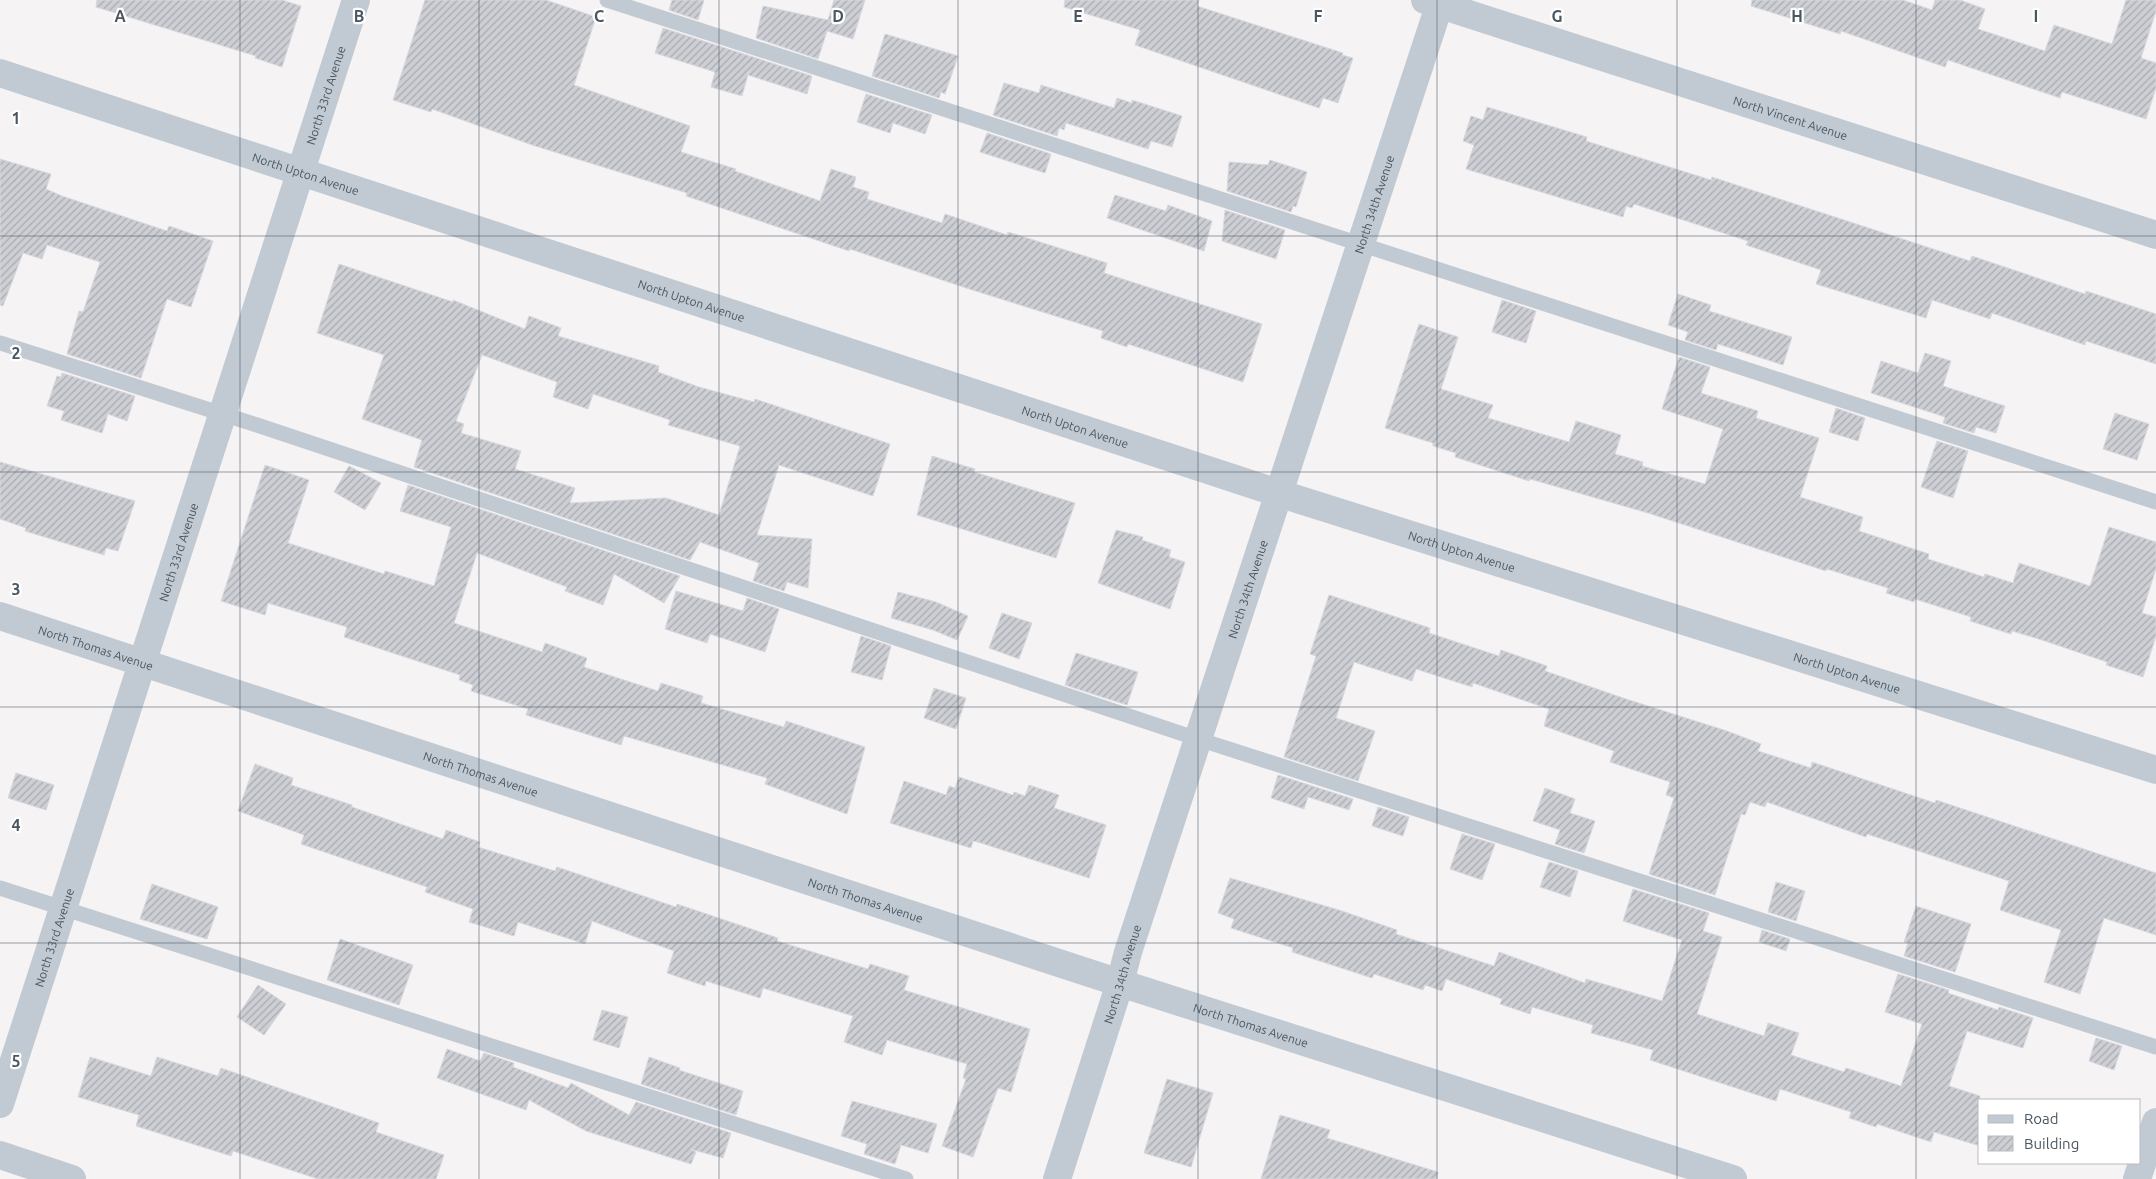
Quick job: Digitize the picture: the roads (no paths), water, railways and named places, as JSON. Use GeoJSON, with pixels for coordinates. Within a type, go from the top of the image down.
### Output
{"type":"FeatureCollection","features":[{"type":"Feature","properties":{"kind":"street","name":"North 33rd Avenue"},"geometry":{"type":"LineString","coordinates":[[0,1104],[356,0]]}},
{"type":"Feature","properties":{"kind":"street","name":"North 34th Avenue"},"geometry":{"type":"LineString","coordinates":[[1057,1179],[1120,983],[1128,952],[1359,244],[1435,2]]}},
{"type":"Feature","properties":{"kind":"street","name":"North Vincent Avenue"},"geometry":{"type":"LineString","coordinates":[[1435,2],[2156,235]]}},
{"type":"Feature","properties":{"kind":"street","name":"North Upton Avenue"},"geometry":{"type":"LineString","coordinates":[[0,73],[1278,493],[2156,770]]}},
{"type":"Feature","properties":{"kind":"street","name":"North Thomas Avenue"},"geometry":{"type":"LineString","coordinates":[[0,616],[1120,983],[1733,1179]]}},
{"type":"Feature","properties":{"kind":"street"},"geometry":{"type":"LineString","coordinates":[[2137,1179],[2156,1122]]}},
{"type":"Feature","properties":{"kind":"street"},"geometry":{"type":"LineString","coordinates":[[0,1155],[72,1179]]}},
{"type":"Feature","properties":{"kind":"lane"},"geometry":{"type":"LineString","coordinates":[[608,0],[2156,502]]}},
{"type":"Feature","properties":{"kind":"lane"},"geometry":{"type":"LineString","coordinates":[[0,343],[224,414],[1198,740],[2156,1046]]}},
{"type":"Feature","properties":{"kind":"lane"},"geometry":{"type":"LineString","coordinates":[[0,888],[906,1179]]}}]}
